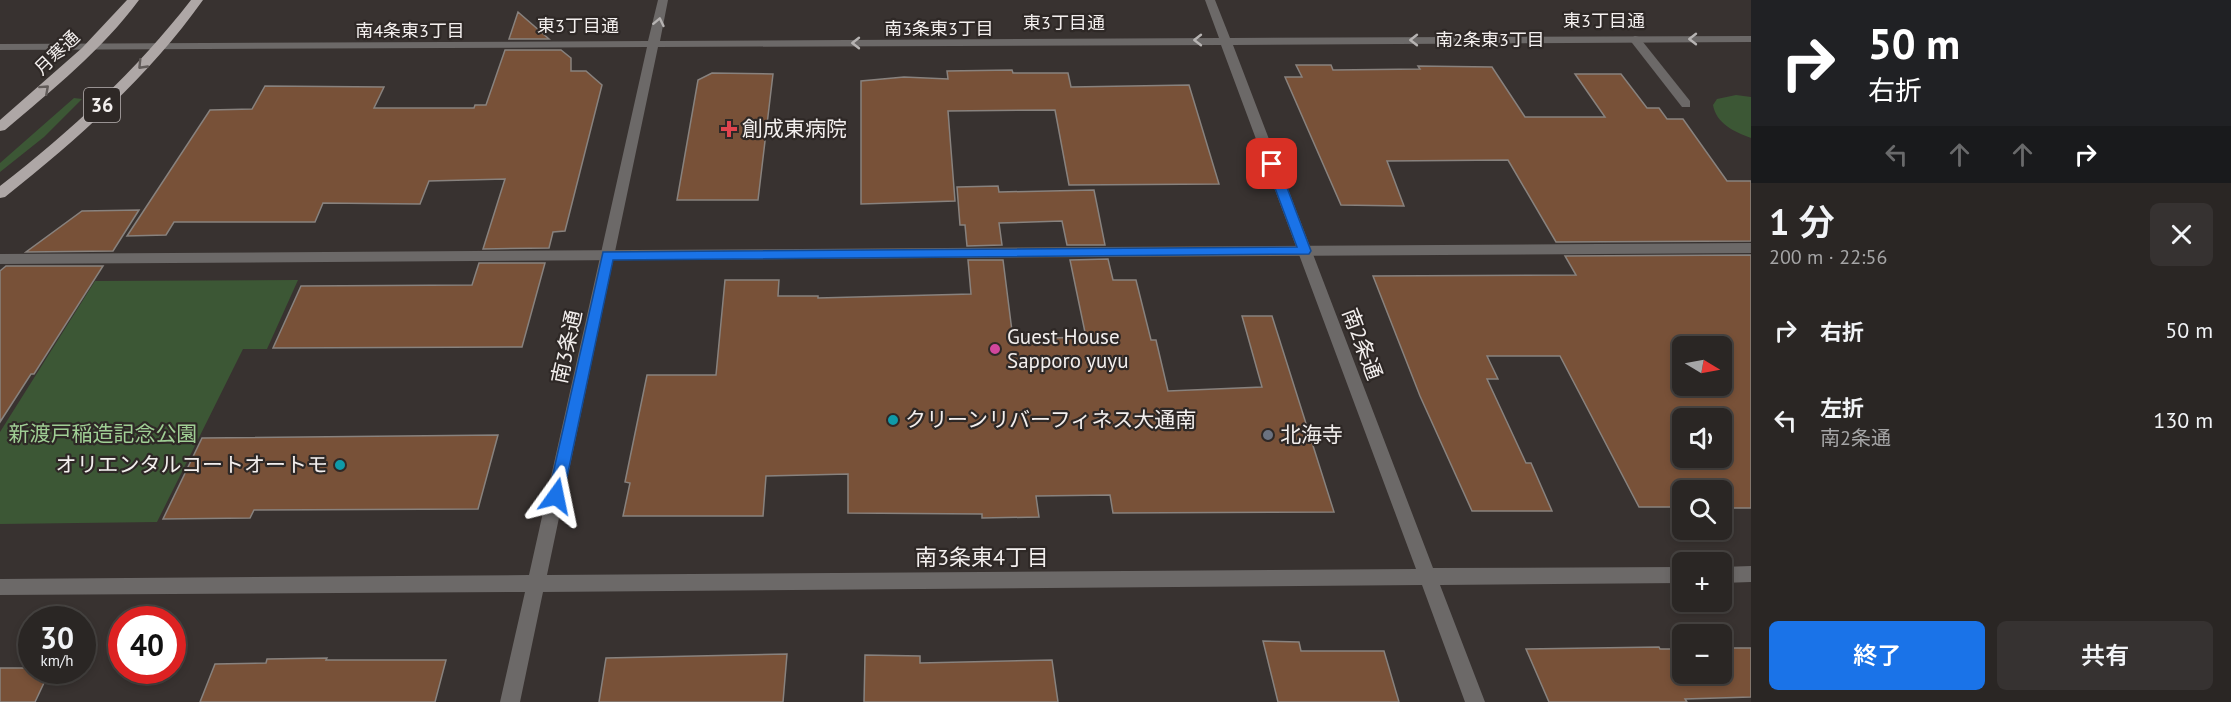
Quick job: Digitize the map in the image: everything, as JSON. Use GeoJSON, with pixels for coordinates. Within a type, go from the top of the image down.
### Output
{"type":"FeatureCollection","features":[{"type":"Feature","properties":{"kind":"highway","name":"月寒通"},"geometry":{"type":"LineString","coordinates":[[0,127],[43,91],[134,0]]}},
{"type":"Feature","properties":{"kind":"highway","name":"36"},"geometry":{"type":"LineString","coordinates":[[0,194],[28,172],[103,104],[161,45],[197,0]]}},
{"type":"Feature","properties":{"kind":"street","name":"南3条通"},"geometry":{"type":"LineString","coordinates":[[510,702],[663,0]]}},
{"type":"Feature","properties":{"kind":"street","name":"南2条通"},"geometry":{"type":"LineString","coordinates":[[1210,0],[1475,702]]}},
{"type":"Feature","properties":{"kind":"street"},"geometry":{"type":"LineString","coordinates":[[1635,39],[1686,104]]}},
{"type":"Feature","properties":{"kind":"street","name":"東3丁目通"},"geometry":{"type":"LineString","coordinates":[[0,47],[1751,39]]}},
{"type":"Feature","properties":{"kind":"street"},"geometry":{"type":"LineString","coordinates":[[0,259],[1751,248]]}},
{"type":"Feature","properties":{"kind":"street"},"geometry":{"type":"LineString","coordinates":[[1732,575],[1751,574]]}},
{"type":"Feature","properties":{"kind":"street"},"geometry":{"type":"LineString","coordinates":[[0,587],[1672,575]]}},
{"type":"Feature","properties":{"kind":"green space"},"geometry":{"type":"Polygon","coordinates":[[[1736,95],[1751,97],[1751,138],[1727,126],[1715,111],[1713,105],[1717,99],[1736,95]]]}},
{"type":"Feature","properties":{"kind":"green space"},"geometry":{"type":"Polygon","coordinates":[[[74,98],[82,99],[44,137],[0,172],[0,163],[74,98]]]}},
{"type":"Feature","properties":{"kind":"green space","name":"新渡戸稲造記念公園"},"geometry":{"type":"Polygon","coordinates":[[[298,280],[267,349],[243,349],[157,522],[0,524],[0,432],[95,281],[298,280]]]}},
{"type":"Feature","properties":{"kind":"building"},"geometry":{"type":"Polygon","coordinates":[[[518,12],[549,39],[509,39],[518,12]]]}},
{"type":"Feature","properties":{"kind":"building"},"geometry":{"type":"Polygon","coordinates":[[[505,50],[561,50],[571,58],[571,71],[586,71],[602,85],[565,231],[553,232],[549,248],[483,249],[505,179],[429,181],[420,204],[323,203],[315,222],[174,222],[166,235],[127,236],[210,110],[252,109],[265,86],[384,87],[374,108],[474,108],[475,105],[486,105],[505,50]]]}},
{"type":"Feature","properties":{"kind":"building"},"geometry":{"type":"Polygon","coordinates":[[[1296,65],[1331,65],[1333,70],[1420,69],[1418,66],[1492,67],[1525,117],[1605,117],[1575,74],[1621,74],[1647,108],[1659,108],[1667,119],[1683,119],[1727,181],[1751,181],[1751,241],[1556,242],[1508,160],[1387,161],[1404,206],[1341,205],[1285,77],[1302,77],[1296,65]]]}},
{"type":"Feature","properties":{"kind":"building"},"geometry":{"type":"Polygon","coordinates":[[[1012,70],[1013,73],[1068,73],[1071,87],[1189,85],[1219,184],[1069,185],[1055,110],[948,111],[955,201],[861,204],[861,81],[904,77],[948,79],[947,71],[1012,70]]]}},
{"type":"Feature","properties":{"kind":"building"},"geometry":{"type":"Polygon","coordinates":[[[712,73],[773,74],[758,200],[677,200],[698,80],[712,73]]]}},
{"type":"Feature","properties":{"kind":"building"},"geometry":{"type":"Polygon","coordinates":[[[998,186],[999,192],[1094,190],[1105,245],[1067,245],[1062,221],[999,223],[1002,245],[967,246],[965,225],[960,225],[957,187],[998,186]]]}},
{"type":"Feature","properties":{"kind":"building"},"geometry":{"type":"Polygon","coordinates":[[[139,210],[113,251],[26,252],[82,211],[139,210]]]}},
{"type":"Feature","properties":{"kind":"building"},"geometry":{"type":"Polygon","coordinates":[[[1751,255],[1751,508],[1732,508],[1732,480],[1672,480],[1672,507],[1639,507],[1560,356],[1487,356],[1498,379],[1487,379],[1526,463],[1531,463],[1552,511],[1472,511],[1420,396],[1373,276],[1576,275],[1565,256],[1751,255]]]}},
{"type":"Feature","properties":{"kind":"building"},"geometry":{"type":"Polygon","coordinates":[[[1108,259],[1113,280],[1136,280],[1151,340],[1156,340],[1168,391],[1262,387],[1242,316],[1272,316],[1334,512],[1113,513],[1110,495],[1036,496],[1039,517],[982,518],[982,514],[848,513],[848,474],[766,476],[763,516],[623,516],[630,483],[625,482],[647,375],[716,375],[725,280],[779,280],[778,296],[818,296],[818,298],[971,294],[968,260],[1003,260],[1013,339],[1086,337],[1070,260],[1108,259]]]}},
{"type":"Feature","properties":{"kind":"building"},"geometry":{"type":"Polygon","coordinates":[[[479,263],[545,263],[522,347],[273,348],[301,286],[472,285],[479,263]]]}},
{"type":"Feature","properties":{"kind":"building"},"geometry":{"type":"Polygon","coordinates":[[[6,266],[103,266],[34,374],[31,374],[0,422],[0,271],[6,266]]]}},
{"type":"Feature","properties":{"kind":"building","name":"オリエンタルコートオートモ"},"geometry":{"type":"Polygon","coordinates":[[[498,435],[478,509],[254,510],[250,518],[163,519],[202,438],[498,435]]]}},
{"type":"Feature","properties":{"kind":"building"},"geometry":{"type":"Polygon","coordinates":[[[1263,641],[1299,642],[1301,651],[1384,651],[1399,702],[1278,702],[1263,641]]]}},
{"type":"Feature","properties":{"kind":"building"},"geometry":{"type":"Polygon","coordinates":[[[1659,647],[1660,649],[1672,649],[1672,684],[1732,684],[1732,648],[1751,648],[1751,697],[1685,699],[1687,702],[1549,702],[1526,649],[1659,647]]]}},
{"type":"Feature","properties":{"kind":"building"},"geometry":{"type":"Polygon","coordinates":[[[787,654],[783,702],[599,702],[606,658],[787,654]]]}},
{"type":"Feature","properties":{"kind":"building"},"geometry":{"type":"Polygon","coordinates":[[[865,655],[920,656],[920,663],[1052,660],[1058,702],[864,702],[865,655]]]}},
{"type":"Feature","properties":{"kind":"building"},"geometry":{"type":"Polygon","coordinates":[[[327,658],[326,660],[446,660],[435,702],[200,702],[215,664],[266,663],[267,659],[327,658]]]}},
{"type":"Feature","properties":{"kind":"building"},"geometry":{"type":"Polygon","coordinates":[[[0,668],[18,668],[18,684],[43,684],[35,702],[0,702],[0,668]]]}},
{"type":"Feature","properties":{"kind":"place","name":"創成東病院"},"geometry":{"type":"Point","coordinates":[729,129]}},
{"type":"Feature","properties":{"kind":"place","name":"Guest House Sapporo yuyu"},"geometry":{"type":"Point","coordinates":[995,349]}},
{"type":"Feature","properties":{"kind":"place","name":"クリーンリバーフィネス大通南"},"geometry":{"type":"Point","coordinates":[893,420]}},
{"type":"Feature","properties":{"kind":"place","name":"北海寺"},"geometry":{"type":"Point","coordinates":[1268,435]}},
{"type":"Feature","properties":{"kind":"place","name":"オリエンタルコートオートモ"},"geometry":{"type":"Point","coordinates":[340,465]}},
{"type":"Feature","properties":{"kind":"district","name":"南3条東3丁目"},"geometry":{"type":"Point","coordinates":[939,29]}},
{"type":"Feature","properties":{"kind":"district","name":"南4条東3丁目"},"geometry":{"type":"Point","coordinates":[410,31]}},
{"type":"Feature","properties":{"kind":"district","name":"南2条東3丁目"},"geometry":{"type":"Point","coordinates":[1490,40]}},
{"type":"Feature","properties":{"kind":"district","name":"南3条東4丁目"},"geometry":{"type":"Point","coordinates":[982,557]}},
{"type":"Feature","properties":{"kind":"route"},"geometry":{"type":"LineString","coordinates":[[556,496],[608,255],[1305,251],[1272,164]]}}]}
